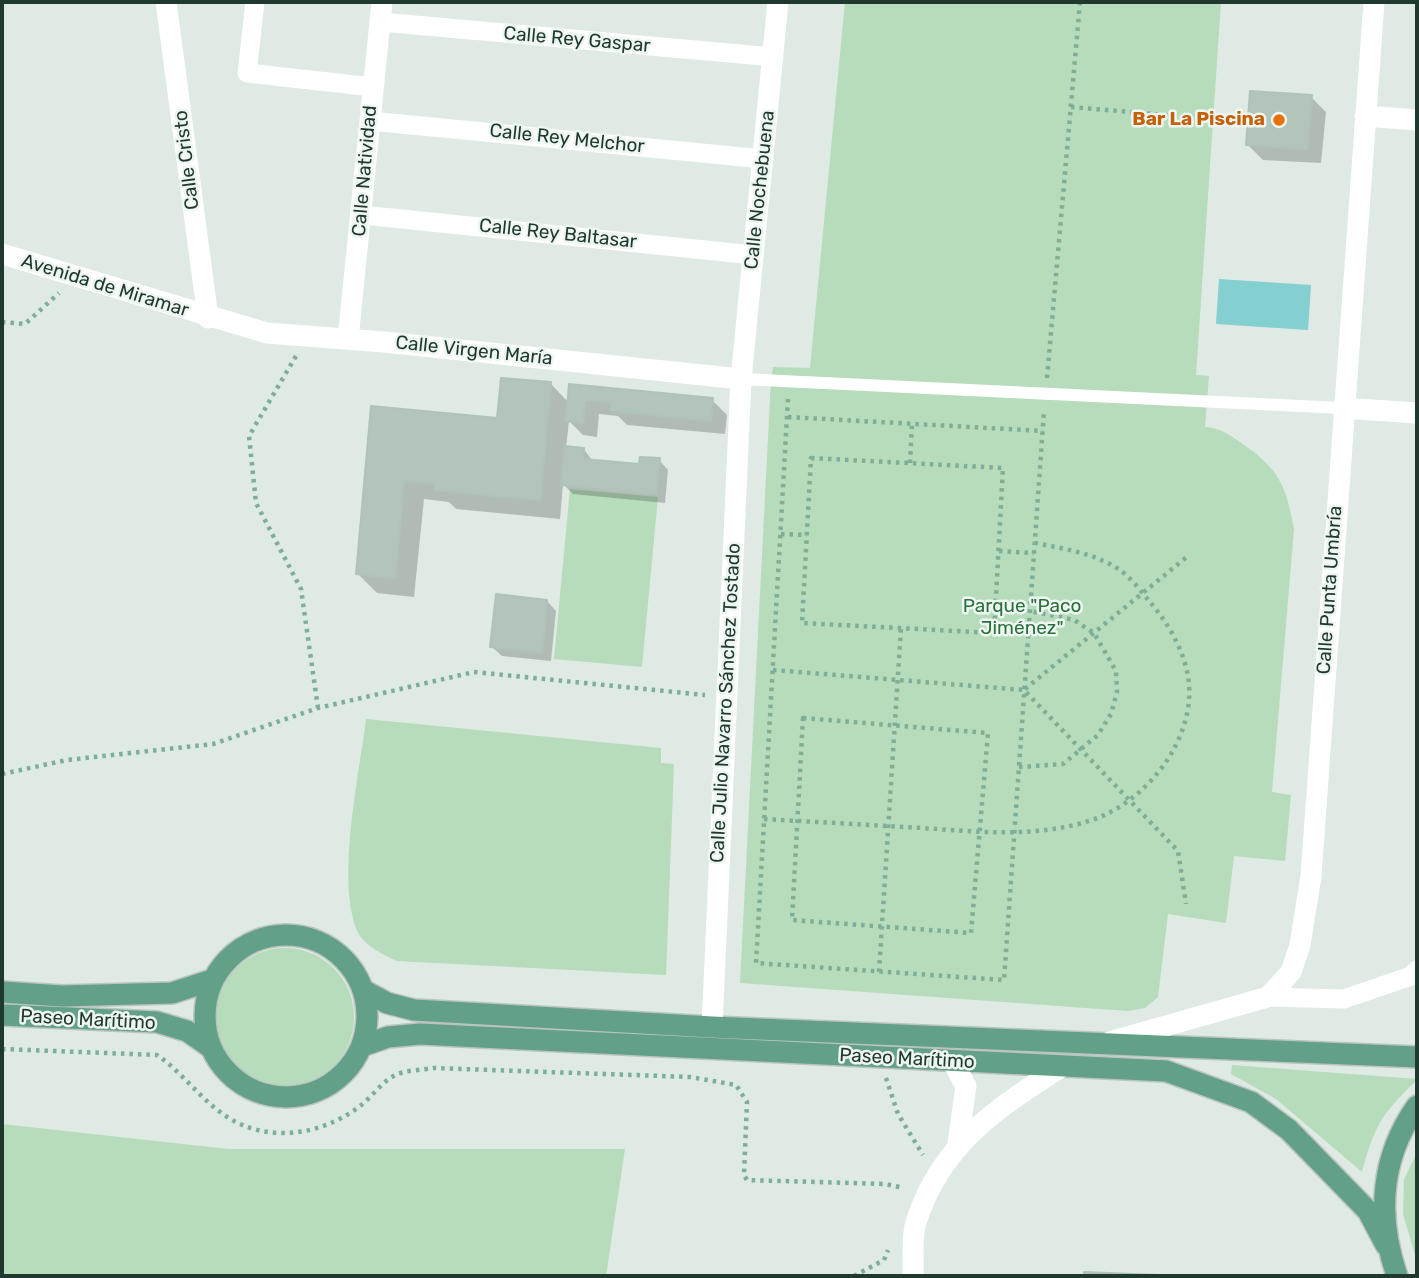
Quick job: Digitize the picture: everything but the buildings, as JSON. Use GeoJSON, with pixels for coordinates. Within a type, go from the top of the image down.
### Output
{"type":"FeatureCollection","features":[{"type":"Feature","properties":{"kind":"main road"},"geometry":{"type":"LineString","coordinates":[[277,934],[304,936],[330,947],[350,965],[363,990],[368,1009],[362,1046],[348,1070],[326,1088],[300,1097],[272,1097],[246,1088],[224,1070],[210,1047],[204,1024],[205,1002],[212,980],[228,958],[250,942],[277,934]]}},
{"type":"Feature","properties":{"kind":"main road","name":"Paseo Marítimo"},"geometry":{"type":"LineString","coordinates":[[2,992],[62,996],[172,993],[212,980]]}},
{"type":"Feature","properties":{"kind":"main road","name":"Paseo Marítimo"},"geometry":{"type":"LineString","coordinates":[[363,990],[387,1003],[414,1010],[712,1027],[1417,1057]]}},
{"type":"Feature","properties":{"kind":"main road","name":"Paseo Marítimo"},"geometry":{"type":"LineString","coordinates":[[2,1015],[157,1022],[187,1031],[210,1047]]}},
{"type":"Feature","properties":{"kind":"main road","name":"Paseo Marítimo"},"geometry":{"type":"LineString","coordinates":[[362,1046],[388,1037],[420,1034],[1167,1071],[1251,1102],[1289,1130],[1368,1211],[1386,1245]]}},
{"type":"Feature","properties":{"kind":"main road"},"geometry":{"type":"LineString","coordinates":[[1397,1276],[1386,1245],[1382,1203],[1389,1163],[1404,1124],[1417,1105]]}},
{"type":"Feature","properties":{"kind":"street","name":"Calle Cristo"},"geometry":{"type":"LineString","coordinates":[[166,2],[208,318]]}},
{"type":"Feature","properties":{"kind":"street"},"geometry":{"type":"LineString","coordinates":[[255,2],[247,73],[373,87]]}},
{"type":"Feature","properties":{"kind":"street","name":"Calle Nochebuena"},"geometry":{"type":"LineString","coordinates":[[741,379],[778,2]]}},
{"type":"Feature","properties":{"kind":"street","name":"Calle Punta Umbría"},"geometry":{"type":"LineString","coordinates":[[1268,997],[1291,972],[1300,944],[1311,876],[1342,408],[1374,2]]}},
{"type":"Feature","properties":{"kind":"street","name":"Calle Natividad"},"geometry":{"type":"LineString","coordinates":[[348,340],[381,12]]}},
{"type":"Feature","properties":{"kind":"street","name":"Calle Rey Gaspar"},"geometry":{"type":"LineString","coordinates":[[381,12],[774,57]]}},
{"type":"Feature","properties":{"kind":"street"},"geometry":{"type":"LineString","coordinates":[[1365,116],[1417,120]]}},
{"type":"Feature","properties":{"kind":"street","name":"Calle Rey Melchor"},"geometry":{"type":"LineString","coordinates":[[370,121],[764,159]]}},
{"type":"Feature","properties":{"kind":"street","name":"Calle Rey Baltasar"},"geometry":{"type":"LineString","coordinates":[[362,215],[754,255]]}},
{"type":"Feature","properties":{"kind":"street","name":"Avenida de Miramar"},"geometry":{"type":"LineString","coordinates":[[2,254],[208,318]]}},
{"type":"Feature","properties":{"kind":"street","name":"Calle Virgen María"},"geometry":{"type":"LineString","coordinates":[[208,318],[267,334],[741,379]]}},
{"type":"Feature","properties":{"kind":"street","name":"Calle Julio Navarro Sánchez Tostado"},"geometry":{"type":"LineString","coordinates":[[712,1027],[741,379]]}},
{"type":"Feature","properties":{"kind":"street"},"geometry":{"type":"LineString","coordinates":[[1342,408],[1417,413]]}},
{"type":"Feature","properties":{"kind":"street"},"geometry":{"type":"LineString","coordinates":[[1103,1044],[1268,997],[1344,999],[1411,976],[1417,970]]}},
{"type":"Feature","properties":{"kind":"street"},"geometry":{"type":"LineString","coordinates":[[952,1061],[966,1086],[958,1143]]}},
{"type":"Feature","properties":{"kind":"street"},"geometry":{"type":"LineString","coordinates":[[913,1276],[915,1224],[936,1177],[958,1143],[1005,1103],[1061,1067]]}},
{"type":"Feature","properties":{"kind":"lane"},"geometry":{"type":"LineString","coordinates":[[741,379],[1342,408]]}},
{"type":"Feature","properties":{"kind":"path"},"geometry":{"type":"LineString","coordinates":[[789,381],[756,963],[1004,980],[1045,394],[1080,2]]}},
{"type":"Feature","properties":{"kind":"path"},"geometry":{"type":"LineString","coordinates":[[1071,107],[1213,119]]}},
{"type":"Feature","properties":{"kind":"path"},"geometry":{"type":"LineString","coordinates":[[2,322],[24,324],[79,276]]}},
{"type":"Feature","properties":{"kind":"path"},"geometry":{"type":"LineString","coordinates":[[307,337],[248,436],[256,503],[301,589],[318,708]]}},
{"type":"Feature","properties":{"kind":"path"},"geometry":{"type":"LineString","coordinates":[[788,417],[1043,431]]}},
{"type":"Feature","properties":{"kind":"path"},"geometry":{"type":"LineString","coordinates":[[910,463],[912,424]]}},
{"type":"Feature","properties":{"kind":"path"},"geometry":{"type":"LineString","coordinates":[[811,458],[1003,468],[994,633],[802,623],[807,535],[811,458]]}},
{"type":"Feature","properties":{"kind":"path"},"geometry":{"type":"LineString","coordinates":[[781,534],[807,535]]}},
{"type":"Feature","properties":{"kind":"path"},"geometry":{"type":"LineString","coordinates":[[764,819],[1014,834],[1082,823],[1129,801],[1149,785],[1172,752],[1184,720],[1189,696],[1187,671],[1176,643],[1163,618],[1121,571],[1091,554],[1035,543]]}},
{"type":"Feature","properties":{"kind":"path"},"geometry":{"type":"LineString","coordinates":[[999,551],[1034,553]]}},
{"type":"Feature","properties":{"kind":"path"},"geometry":{"type":"LineString","coordinates":[[1024,690],[1188,556]]}},
{"type":"Feature","properties":{"kind":"path"},"geometry":{"type":"LineString","coordinates":[[1019,767],[1063,764],[1098,734],[1111,714],[1117,692],[1112,663],[1094,634],[1074,620],[1030,611]]}},
{"type":"Feature","properties":{"kind":"path"},"geometry":{"type":"LineString","coordinates":[[879,972],[901,628]]}},
{"type":"Feature","properties":{"kind":"path"},"geometry":{"type":"LineString","coordinates":[[772,670],[1024,690],[1178,851],[1186,904]]}},
{"type":"Feature","properties":{"kind":"path"},"geometry":{"type":"LineString","coordinates":[[2,774],[67,760],[213,744],[318,708],[474,672],[727,699]]}},
{"type":"Feature","properties":{"kind":"path"},"geometry":{"type":"LineString","coordinates":[[803,718],[894,726],[988,733],[971,933],[792,920],[803,718]]}},
{"type":"Feature","properties":{"kind":"path"},"geometry":{"type":"LineString","coordinates":[[2,1049],[157,1055],[178,1069],[207,1104],[236,1122],[273,1132],[306,1132],[335,1122],[361,1105],[393,1076],[434,1068],[690,1077],[736,1085],[747,1102],[744,1175],[747,1180],[884,1184],[901,1188],[901,1196]]}},
{"type":"Feature","properties":{"kind":"path"},"geometry":{"type":"LineString","coordinates":[[886,1077],[898,1114],[936,1177]]}},
{"type":"Feature","properties":{"kind":"path"},"geometry":{"type":"LineString","coordinates":[[854,1276],[884,1260],[892,1241]]}},
{"type":"Feature","properties":{"kind":"green space","name":"Parque \"Paco Jiménez\""},"geometry":{"type":"Polygon","coordinates":[[[845,2],[1221,2],[1196,375],[1209,376],[1205,427],[1228,434],[1253,451],[1272,469],[1288,500],[1291,513],[1294,529],[1272,792],[1291,795],[1285,861],[1234,856],[1226,923],[1168,914],[1158,997],[1145,1008],[1128,1011],[740,983],[771,380],[773,367],[810,368],[845,2]]]}},
{"type":"Feature","properties":{"kind":"green space"},"geometry":{"type":"Polygon","coordinates":[[[570,489],[658,497],[642,667],[554,659],[570,489]]]}},
{"type":"Feature","properties":{"kind":"green space"},"geometry":{"type":"Polygon","coordinates":[[[366,719],[661,748],[661,763],[674,764],[666,975],[397,961],[368,944],[356,928],[349,881],[351,825],[366,719]]]}},
{"type":"Feature","properties":{"kind":"green space"},"geometry":{"type":"Polygon","coordinates":[[[285,948],[311,953],[334,968],[349,991],[354,1017],[349,1043],[334,1066],[311,1081],[285,1086],[259,1081],[236,1066],[221,1043],[216,1017],[221,991],[236,968],[259,953],[285,948]]]}},
{"type":"Feature","properties":{"kind":"green space"},"geometry":{"type":"Polygon","coordinates":[[[1232,1065],[1417,1080],[1381,1121],[1362,1172],[1276,1099],[1231,1074],[1232,1065]]]}},
{"type":"Feature","properties":{"kind":"green space"},"geometry":{"type":"Polygon","coordinates":[[[2,1124],[228,1149],[625,1149],[606,1276],[2,1276],[2,1124]]]}},
{"type":"Feature","properties":{"kind":"green space"},"geometry":{"type":"Polygon","coordinates":[[[1417,1153],[1417,1262],[1403,1214],[1404,1179],[1417,1153]]]}},
{"type":"Feature","properties":{"kind":"water"},"geometry":{"type":"Polygon","coordinates":[[[1219,279],[1311,285],[1308,330],[1216,324],[1219,279]]]}},
{"type":"Feature","properties":{"kind":"place","name":"Bar La Piscina"},"geometry":{"type":"Point","coordinates":[1279,120]}}]}
